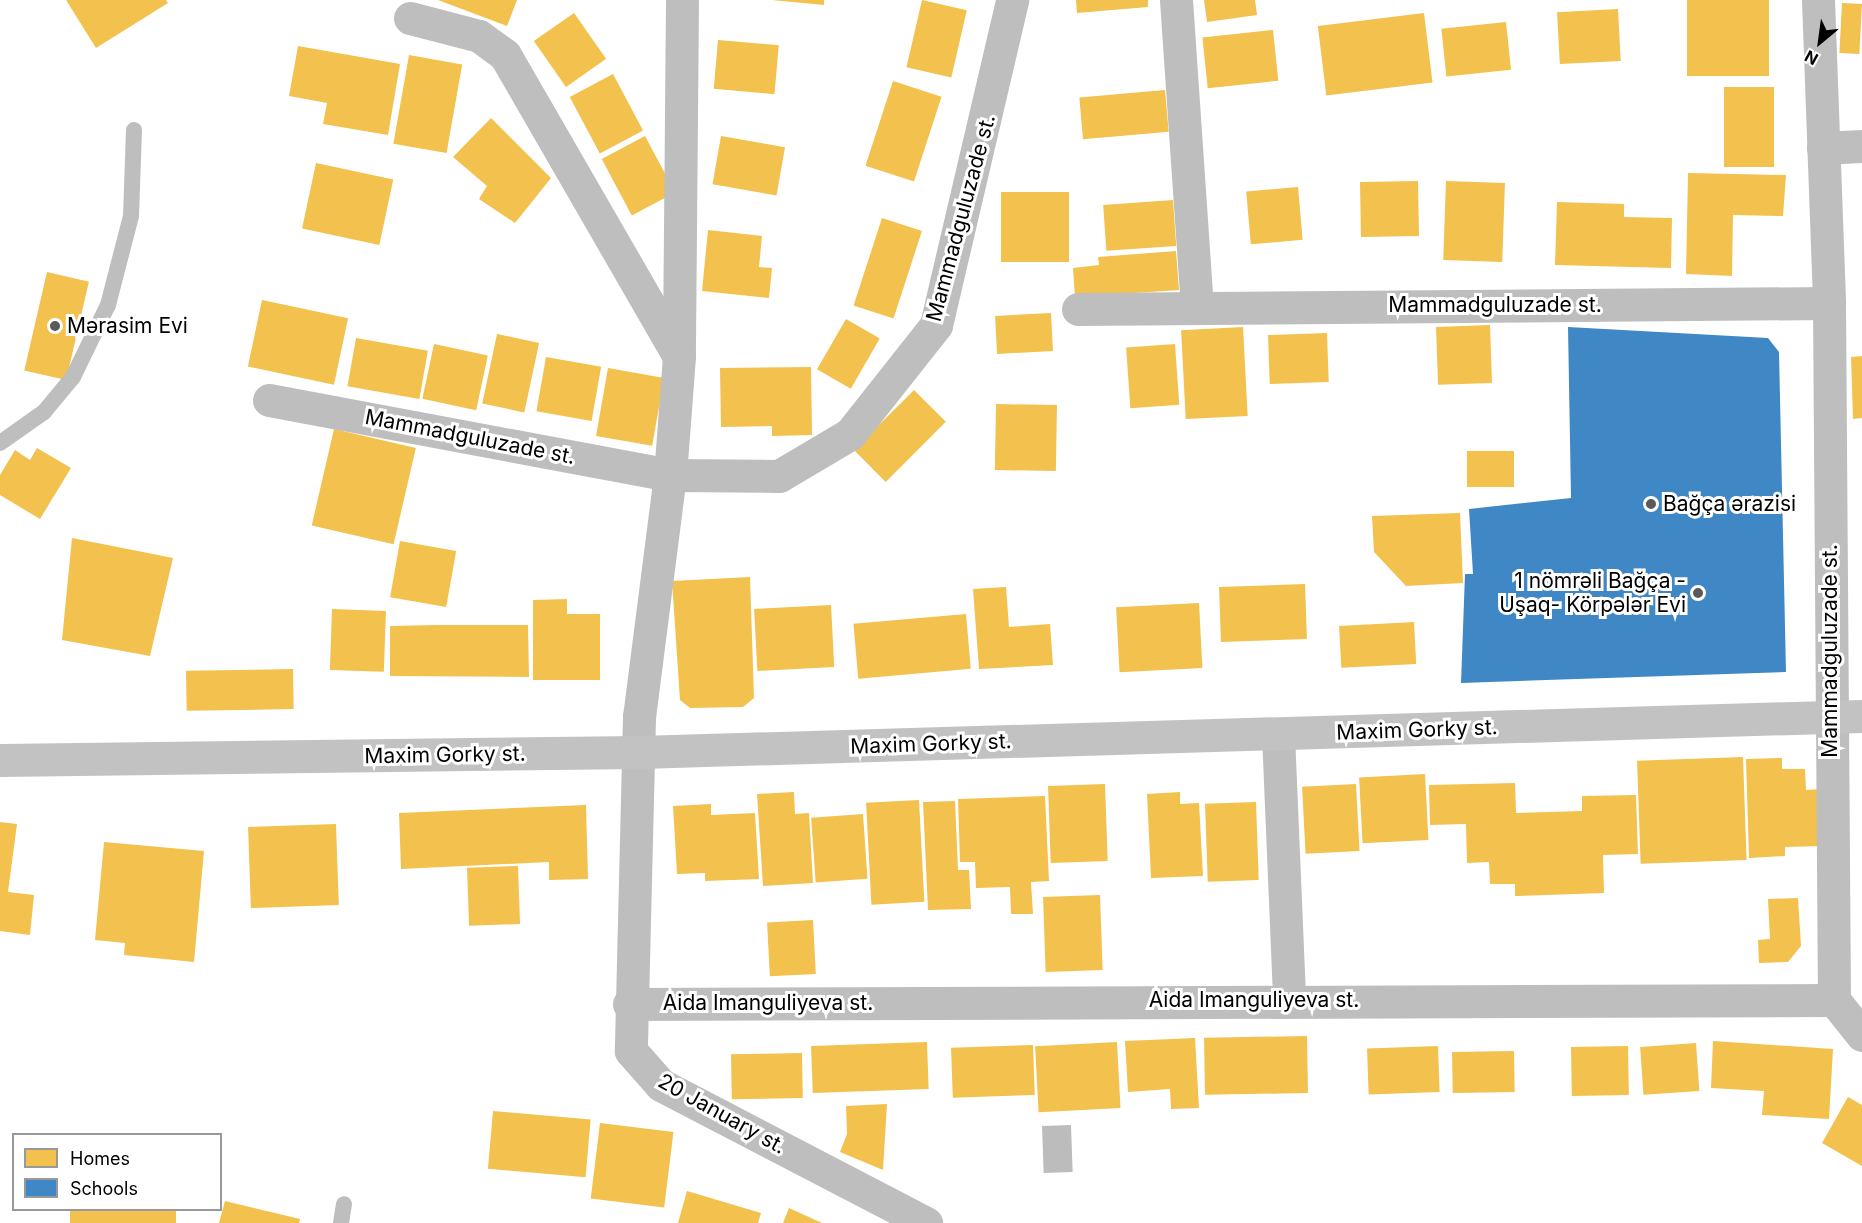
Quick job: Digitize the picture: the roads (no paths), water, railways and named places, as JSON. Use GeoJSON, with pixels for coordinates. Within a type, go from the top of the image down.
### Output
{"type":"FeatureCollection","features":[{"type":"Feature","properties":{"kind":"main road","name":"Maxim Gorky st."},"geometry":{"type":"LineString","coordinates":[[0,760],[639,752],[1862,716]]}},
{"type":"Feature","properties":{"kind":"street"},"geometry":{"type":"LineString","coordinates":[[639,752],[670,475],[679,356],[682,0]]}},
{"type":"Feature","properties":{"kind":"street","name":"Mammadguluzade st."},"geometry":{"type":"LineString","coordinates":[[269,400],[670,475],[779,476],[850,434],[936,325],[1011,0]]}},
{"type":"Feature","properties":{"kind":"street"},"geometry":{"type":"LineString","coordinates":[[1176,0],[1197,306]]}},
{"type":"Feature","properties":{"kind":"street","name":"Mammadguluzade st."},"geometry":{"type":"LineString","coordinates":[[1818,0],[1829,303],[1829,716],[1833,999]]}},
{"type":"Feature","properties":{"kind":"street"},"geometry":{"type":"LineString","coordinates":[[410,18],[478,36],[505,55],[679,356]]}},
{"type":"Feature","properties":{"kind":"street"},"geometry":{"type":"LineString","coordinates":[[1823,148],[1862,146]]}},
{"type":"Feature","properties":{"kind":"street","name":"Mammadguluzade st."},"geometry":{"type":"LineString","coordinates":[[1078,309],[1197,306],[1829,303]]}},
{"type":"Feature","properties":{"kind":"street"},"geometry":{"type":"LineString","coordinates":[[1278,734],[1289,999]]}},
{"type":"Feature","properties":{"kind":"street","name":"20 January st."},"geometry":{"type":"LineString","coordinates":[[639,752],[629,1004],[631,1052],[661,1085],[926,1223]]}},
{"type":"Feature","properties":{"kind":"street","name":"Aida Imanguliyeva st."},"geometry":{"type":"LineString","coordinates":[[629,1004],[1289,999],[1833,999]]}},
{"type":"Feature","properties":{"kind":"street"},"geometry":{"type":"LineString","coordinates":[[1833,999],[1862,1035]]}},
{"type":"Feature","properties":{"kind":"lane"},"geometry":{"type":"LineString","coordinates":[[0,442],[44,412],[73,377],[108,305],[131,216],[134,130]]}},
{"type":"Feature","properties":{"kind":"lane"},"geometry":{"type":"LineString","coordinates":[[341,1223],[344,1204]]}},
{"type":"Feature","properties":{"kind":"place","name":"Mərasim Evi"},"geometry":{"type":"Point","coordinates":[55,326]}},
{"type":"Feature","properties":{"kind":"place","name":"Bağça ərazisi"},"geometry":{"type":"Point","coordinates":[1651,504]}},
{"type":"Feature","properties":{"kind":"place","name":"1 nömrəli Bağça - Uşaq- Körpələr Evi"},"geometry":{"type":"Point","coordinates":[1698,593]}}]}
